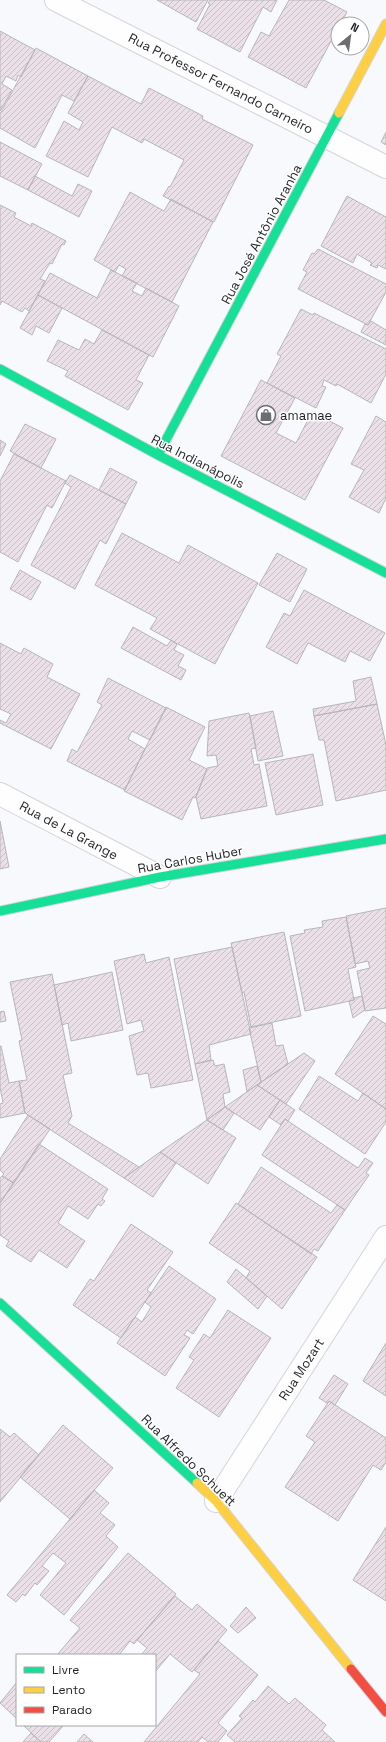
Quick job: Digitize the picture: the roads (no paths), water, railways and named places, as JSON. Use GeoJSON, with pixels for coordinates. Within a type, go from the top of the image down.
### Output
{"type":"FeatureCollection","features":[{"type":"Feature","properties":{"kind":"street","name":"Rua Professor Fernando Carneiro"},"geometry":{"type":"LineString","coordinates":[[56,0],[386,167]]}},
{"type":"Feature","properties":{"kind":"street","name":"Rua José Antônio Aranha"},"geometry":{"type":"LineString","coordinates":[[158,455],[386,24]]}},
{"type":"Feature","properties":{"kind":"street","name":"Rua Indianápolis"},"geometry":{"type":"LineString","coordinates":[[0,369],[158,455],[386,573]]}},
{"type":"Feature","properties":{"kind":"street","name":"Rua de La Grange"},"geometry":{"type":"LineString","coordinates":[[0,794],[160,877]]}},
{"type":"Feature","properties":{"kind":"street","name":"Rua Carlos Huber"},"geometry":{"type":"LineString","coordinates":[[0,911],[160,877],[386,839]]}},
{"type":"Feature","properties":{"kind":"street","name":"Rua Mozart"},"geometry":{"type":"LineString","coordinates":[[216,1501],[386,1237]]}},
{"type":"Feature","properties":{"kind":"street","name":"Rua Alfredo Schuett"},"geometry":{"type":"LineString","coordinates":[[0,1303],[216,1501],[386,1712]]}},
{"type":"Feature","properties":{"kind":"place","name":"amamae"},"geometry":{"type":"Point","coordinates":[266,415]}}]}
